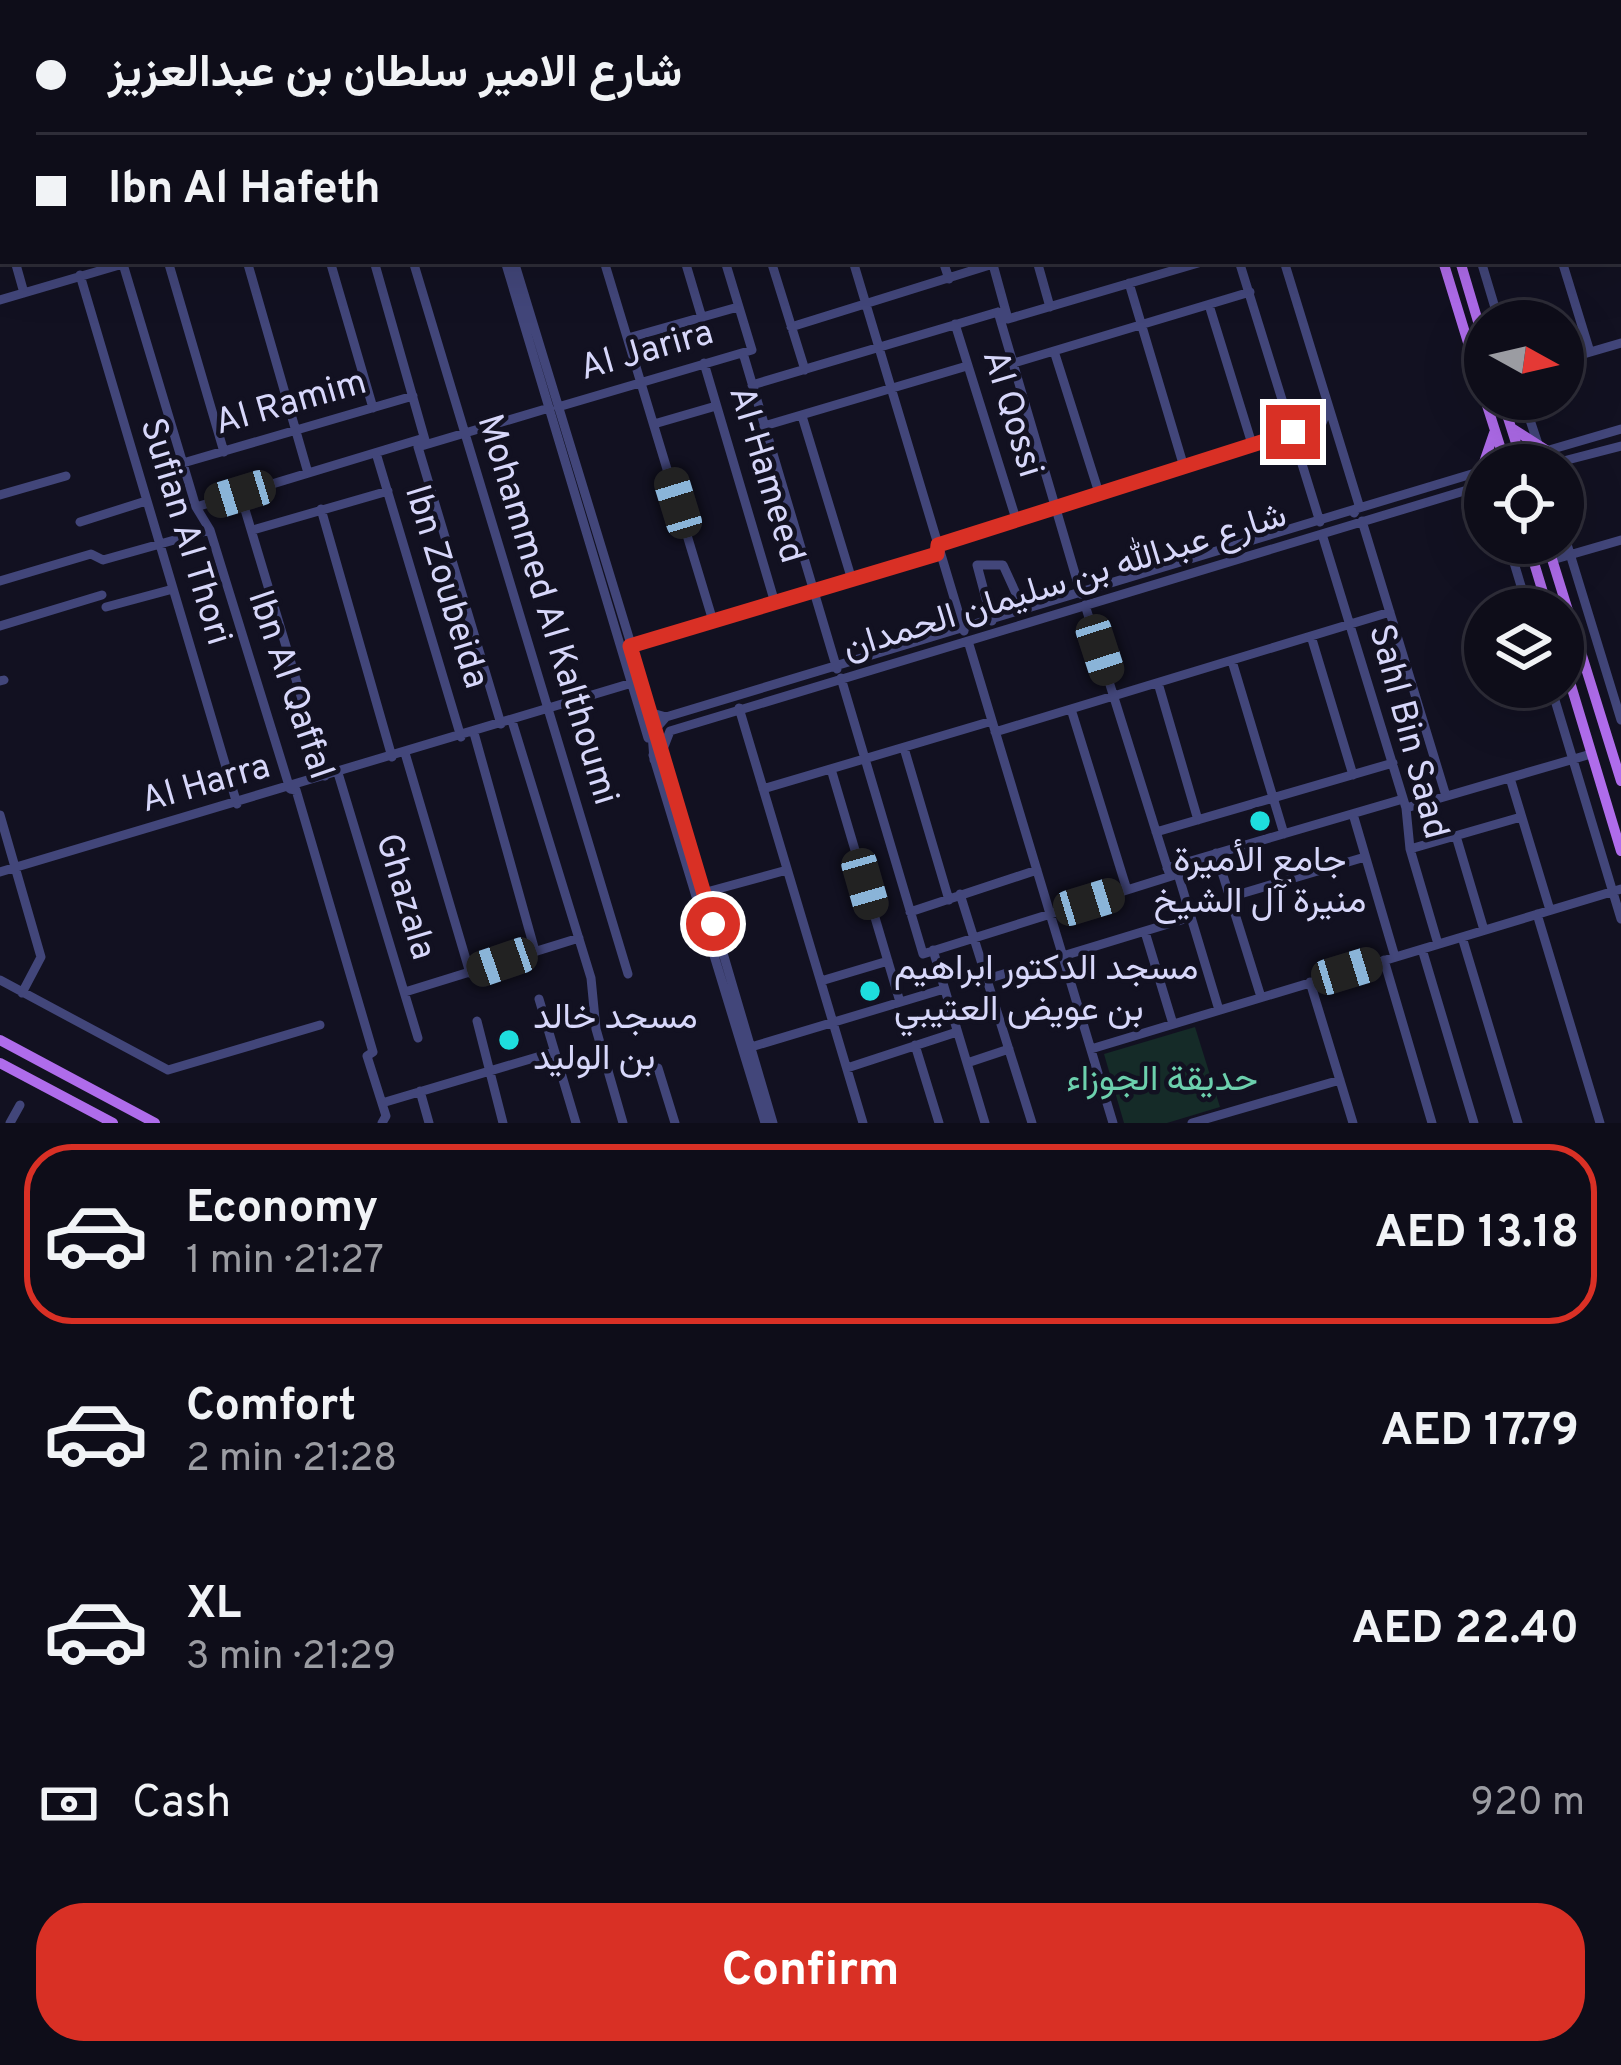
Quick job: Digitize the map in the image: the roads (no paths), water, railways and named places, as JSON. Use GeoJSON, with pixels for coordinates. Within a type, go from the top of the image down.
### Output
{"type":"FeatureCollection","features":[{"type":"Feature","properties":{"kind":"main road"},"geometry":{"type":"LineString","coordinates":[[1443,264],[1464,332]]}},
{"type":"Feature","properties":{"kind":"main road"},"geometry":{"type":"LineString","coordinates":[[1461,264],[1472,300]]}},
{"type":"Feature","properties":{"kind":"main road"},"geometry":{"type":"LineString","coordinates":[[1492,420],[1498,444]]}},
{"type":"Feature","properties":{"kind":"main road"},"geometry":{"type":"LineString","coordinates":[[1509,420],[1516,444]]}},
{"type":"Feature","properties":{"kind":"main road"},"geometry":{"type":"LineString","coordinates":[[1511,427],[1534,444]]}},
{"type":"Feature","properties":{"kind":"main road"},"geometry":{"type":"LineString","coordinates":[[1491,444],[1495,430]]}},
{"type":"Feature","properties":{"kind":"main road"},"geometry":{"type":"LineString","coordinates":[[1553,564],[1621,781]]}},
{"type":"Feature","properties":{"kind":"main road"},"geometry":{"type":"LineString","coordinates":[[1577,708],[1621,851]]}},
{"type":"Feature","properties":{"kind":"main road"},"geometry":{"type":"LineString","coordinates":[[0,1040],[155,1123]]}},
{"type":"Feature","properties":{"kind":"main road"},"geometry":{"type":"LineString","coordinates":[[0,1064],[113,1123]]}},
{"type":"Feature","properties":{"kind":"street"},"geometry":{"type":"LineString","coordinates":[[16,264],[24,293]]}},
{"type":"Feature","properties":{"kind":"street"},"geometry":{"type":"LineString","coordinates":[[0,300],[85,270],[118,264]]}},
{"type":"Feature","properties":{"kind":"street","name":"Ibn Al Qaffal"},"geometry":{"type":"LineString","coordinates":[[130,264],[196,507],[210,530],[290,789],[296,790],[316,855],[382,1103],[382,1123]]}},
{"type":"Feature","properties":{"kind":"street"},"geometry":{"type":"LineString","coordinates":[[169,264],[224,452]]}},
{"type":"Feature","properties":{"kind":"street"},"geometry":{"type":"LineString","coordinates":[[248,264],[308,472]]}},
{"type":"Feature","properties":{"kind":"street"},"geometry":{"type":"LineString","coordinates":[[331,264],[373,409]]}},
{"type":"Feature","properties":{"kind":"street"},"geometry":{"type":"LineString","coordinates":[[375,264],[506,722],[579,938],[596,1029],[623,1123]]}},
{"type":"Feature","properties":{"kind":"street","name":"Mohammed Al Kalthoumi"},"geometry":{"type":"LineString","coordinates":[[414,264],[628,974]]}},
{"type":"Feature","properties":{"kind":"street"},"geometry":{"type":"LineString","coordinates":[[510,264],[630,646],[652,723],[654,760],[769,1123]]}},
{"type":"Feature","properties":{"kind":"street"},"geometry":{"type":"LineString","coordinates":[[605,264],[713,621]]}},
{"type":"Feature","properties":{"kind":"street"},"geometry":{"type":"LineString","coordinates":[[686,264],[702,318]]}},
{"type":"Feature","properties":{"kind":"street"},"geometry":{"type":"LineString","coordinates":[[726,264],[752,385],[863,759],[910,912],[944,989],[985,1123]]}},
{"type":"Feature","properties":{"kind":"street"},"geometry":{"type":"LineString","coordinates":[[771,264],[805,370]]}},
{"type":"Feature","properties":{"kind":"street"},"geometry":{"type":"LineString","coordinates":[[854,264],[1113,1123]]}},
{"type":"Feature","properties":{"kind":"street"},"geometry":{"type":"LineString","coordinates":[[945,264],[949,279]]}},
{"type":"Feature","properties":{"kind":"street"},"geometry":{"type":"LineString","coordinates":[[791,327],[990,264]]}},
{"type":"Feature","properties":{"kind":"street"},"geometry":{"type":"LineString","coordinates":[[993,264],[1013,363],[1083,599],[1156,832],[1191,916],[1219,1010]]}},
{"type":"Feature","properties":{"kind":"street"},"geometry":{"type":"LineString","coordinates":[[1040,264],[1050,307]]}},
{"type":"Feature","properties":{"kind":"street"},"geometry":{"type":"LineString","coordinates":[[752,385],[955,324],[1050,307],[1188,264]]}},
{"type":"Feature","properties":{"kind":"street","name":"Sahl Bin Saad"},"geometry":{"type":"LineString","coordinates":[[1240,264],[1393,763],[1410,849],[1438,944]]}},
{"type":"Feature","properties":{"kind":"street"},"geometry":{"type":"LineString","coordinates":[[1285,264],[1446,796]]}},
{"type":"Feature","properties":{"kind":"street"},"geometry":{"type":"LineString","coordinates":[[1482,264],[1493,300]]}},
{"type":"Feature","properties":{"kind":"street"},"geometry":{"type":"LineString","coordinates":[[1563,264],[1590,352]]}},
{"type":"Feature","properties":{"kind":"street","name":"Sufian Al Thori"},"geometry":{"type":"LineString","coordinates":[[85,270],[146,501],[238,804]]}},
{"type":"Feature","properties":{"kind":"street"},"geometry":{"type":"LineString","coordinates":[[1129,284],[1184,466]]}},
{"type":"Feature","properties":{"kind":"street"},"geometry":{"type":"LineString","coordinates":[[1013,363],[1250,292]]}},
{"type":"Feature","properties":{"kind":"street"},"geometry":{"type":"LineString","coordinates":[[1209,305],[1252,444]]}},
{"type":"Feature","properties":{"kind":"street"},"geometry":{"type":"LineString","coordinates":[[628,338],[738,307]]}},
{"type":"Feature","properties":{"kind":"street","name":"Al Qossi"},"geometry":{"type":"LineString","coordinates":[[955,324],[1016,519]]}},
{"type":"Feature","properties":{"kind":"street"},"geometry":{"type":"LineString","coordinates":[[1584,354],[1621,344]]}},
{"type":"Feature","properties":{"kind":"street","name":"Al Jarira"},"geometry":{"type":"LineString","coordinates":[[196,507],[747,351]]}},
{"type":"Feature","properties":{"kind":"street"},"geometry":{"type":"LineString","coordinates":[[1054,351],[1100,493]]}},
{"type":"Feature","properties":{"kind":"street","name":"Al-Hameed"},"geometry":{"type":"LineString","coordinates":[[704,363],[775,603]]}},
{"type":"Feature","properties":{"kind":"street"},"geometry":{"type":"LineString","coordinates":[[764,426],[967,366]]}},
{"type":"Feature","properties":{"kind":"street","name":"Al Ramim"},"geometry":{"type":"LineString","coordinates":[[183,463],[413,396]]}},
{"type":"Feature","properties":{"kind":"street"},"geometry":{"type":"LineString","coordinates":[[654,424],[716,406]]}},
{"type":"Feature","properties":{"kind":"street"},"geometry":{"type":"LineString","coordinates":[[554,408],[632,683],[664,744],[769,1123]]}},
{"type":"Feature","properties":{"kind":"street"},"geometry":{"type":"LineString","coordinates":[[630,646],[852,580],[1016,519],[1322,423],[1328,409]]}},
{"type":"Feature","properties":{"kind":"street"},"geometry":{"type":"LineString","coordinates":[[802,416],[852,580]]}},
{"type":"Feature","properties":{"kind":"street"},"geometry":{"type":"LineString","coordinates":[[1565,444],[1621,429]]}},
{"type":"Feature","properties":{"kind":"street"},"geometry":{"type":"LineString","coordinates":[[1584,456],[1621,446]]}},
{"type":"Feature","properties":{"kind":"street","name":"Ibn Zoubeida"},"geometry":{"type":"LineString","coordinates":[[376,453],[461,737]]}},
{"type":"Feature","properties":{"kind":"street"},"geometry":{"type":"LineString","coordinates":[[0,495],[66,476]]}},
{"type":"Feature","properties":{"kind":"street","name":"شارع عبدالله بن سليمان الحمدان"},"geometry":{"type":"LineString","coordinates":[[1358,517],[1464,477]]}},
{"type":"Feature","properties":{"kind":"street"},"geometry":{"type":"LineString","coordinates":[[253,530],[388,490]]}},
{"type":"Feature","properties":{"kind":"street","name":"شارع عبدالله بن سليمان الحمدان"},"geometry":{"type":"LineString","coordinates":[[652,723],[674,728],[1083,599],[1358,517],[1464,491]]}},
{"type":"Feature","properties":{"kind":"street"},"geometry":{"type":"LineString","coordinates":[[240,494],[325,776]]}},
{"type":"Feature","properties":{"kind":"street"},"geometry":{"type":"LineString","coordinates":[[80,522],[146,501]]}},
{"type":"Feature","properties":{"kind":"street"},"geometry":{"type":"LineString","coordinates":[[321,509],[392,757]]}},
{"type":"Feature","properties":{"kind":"street"},"geometry":{"type":"LineString","coordinates":[[0,581],[91,554],[104,560],[210,530]]}},
{"type":"Feature","properties":{"kind":"street"},"geometry":{"type":"LineString","coordinates":[[1584,551],[1621,540]]}},
{"type":"Feature","properties":{"kind":"street"},"geometry":{"type":"LineString","coordinates":[[992,621],[977,576],[977,565],[984,562],[1003,566],[1024,611]]}},
{"type":"Feature","properties":{"kind":"street"},"geometry":{"type":"LineString","coordinates":[[1573,564],[1621,719]]}},
{"type":"Feature","properties":{"kind":"street"},"geometry":{"type":"LineString","coordinates":[[106,607],[173,589]]}},
{"type":"Feature","properties":{"kind":"street"},"geometry":{"type":"LineString","coordinates":[[0,626],[103,595]]}},
{"type":"Feature","properties":{"kind":"street","name":"شارع عبدالله بن سليمان الحمدان"},"geometry":{"type":"LineString","coordinates":[[966,636],[992,621],[1083,599]]}},
{"type":"Feature","properties":{"kind":"street"},"geometry":{"type":"LineString","coordinates":[[763,788],[904,748],[1071,709],[1390,612]]}},
{"type":"Feature","properties":{"kind":"street"},"geometry":{"type":"LineString","coordinates":[[1311,636],[1352,775]]}},
{"type":"Feature","properties":{"kind":"street"},"geometry":{"type":"LineString","coordinates":[[1232,661],[1285,834]]}},
{"type":"Feature","properties":{"kind":"street","name":"شارع عبدالله بن سليمان الحمدان"},"geometry":{"type":"LineString","coordinates":[[666,717],[839,674]]}},
{"type":"Feature","properties":{"kind":"street","name":"Al Harra"},"geometry":{"type":"LineString","coordinates":[[0,872],[632,683]]}},
{"type":"Feature","properties":{"kind":"street"},"geometry":{"type":"LineString","coordinates":[[1158,683],[1198,820]]}},
{"type":"Feature","properties":{"kind":"street"},"geometry":{"type":"LineString","coordinates":[[739,708],[863,1123]]}},
{"type":"Feature","properties":{"kind":"street"},"geometry":{"type":"LineString","coordinates":[[1558,708],[1617,890],[1621,919]]}},
{"type":"Feature","properties":{"kind":"street"},"geometry":{"type":"LineString","coordinates":[[1071,709],[1127,890]]}},
{"type":"Feature","properties":{"kind":"street"},"geometry":{"type":"LineString","coordinates":[[652,723],[666,717]]}},
{"type":"Feature","properties":{"kind":"street"},"geometry":{"type":"LineString","coordinates":[[664,744],[674,728],[663,727],[666,717]]}},
{"type":"Feature","properties":{"kind":"street","name":"Ibn Zoubeida"},"geometry":{"type":"LineString","coordinates":[[474,733],[535,951]]}},
{"type":"Feature","properties":{"kind":"street"},"geometry":{"type":"LineString","coordinates":[[904,748],[949,900]]}},
{"type":"Feature","properties":{"kind":"street"},"geometry":{"type":"LineString","coordinates":[[405,753],[470,973]]}},
{"type":"Feature","properties":{"kind":"street"},"geometry":{"type":"LineString","coordinates":[[928,952],[1127,890],[1216,854],[1352,814],[1446,796],[1591,754]]}},
{"type":"Feature","properties":{"kind":"street"},"geometry":{"type":"LineString","coordinates":[[1156,832],[1393,763]]}},
{"type":"Feature","properties":{"kind":"street"},"geometry":{"type":"LineString","coordinates":[[831,769],[900,1002]]}},
{"type":"Feature","properties":{"kind":"street","name":"Ghazala"},"geometry":{"type":"LineString","coordinates":[[338,773],[418,1038]]}},
{"type":"Feature","properties":{"kind":"street"},"geometry":{"type":"LineString","coordinates":[[1510,778],[1550,910]]}},
{"type":"Feature","properties":{"kind":"street"},"geometry":{"type":"LineString","coordinates":[[1352,814],[1432,1123]]}},
{"type":"Feature","properties":{"kind":"street"},"geometry":{"type":"LineString","coordinates":[[0,815],[41,957],[22,993]]}},
{"type":"Feature","properties":{"kind":"street"},"geometry":{"type":"LineString","coordinates":[[1410,849],[1521,817]]}},
{"type":"Feature","properties":{"kind":"street"},"geometry":{"type":"LineString","coordinates":[[1456,836],[1484,930]]}},
{"type":"Feature","properties":{"kind":"street"},"geometry":{"type":"LineString","coordinates":[[1216,854],[1261,997]]}},
{"type":"Feature","properties":{"kind":"street"},"geometry":{"type":"LineString","coordinates":[[1230,898],[1365,856]]}},
{"type":"Feature","properties":{"kind":"street"},"geometry":{"type":"LineString","coordinates":[[703,893],[788,870]]}},
{"type":"Feature","properties":{"kind":"street"},"geometry":{"type":"LineString","coordinates":[[910,912],[1037,870]]}},
{"type":"Feature","properties":{"kind":"street"},"geometry":{"type":"LineString","coordinates":[[1091,1049],[1617,890]]}},
{"type":"Feature","properties":{"kind":"street"},"geometry":{"type":"LineString","coordinates":[[960,894],[1032,1123]]}},
{"type":"Feature","properties":{"kind":"street"},"geometry":{"type":"LineString","coordinates":[[1537,914],[1599,1120],[1582,1123]]}},
{"type":"Feature","properties":{"kind":"street"},"geometry":{"type":"LineString","coordinates":[[987,980],[1191,916]]}},
{"type":"Feature","properties":{"kind":"street"},"geometry":{"type":"LineString","coordinates":[[1144,932],[1173,1024]]}},
{"type":"Feature","properties":{"kind":"street"},"geometry":{"type":"LineString","coordinates":[[1462,937],[1518,1123]]}},
{"type":"Feature","properties":{"kind":"street"},"geometry":{"type":"LineString","coordinates":[[405,992],[579,938]]}},
{"type":"Feature","properties":{"kind":"street"},"geometry":{"type":"LineString","coordinates":[[1422,949],[1474,1123]]}},
{"type":"Feature","properties":{"kind":"street"},"geometry":{"type":"LineString","coordinates":[[821,981],[888,962]]}},
{"type":"Feature","properties":{"kind":"street"},"geometry":{"type":"LineString","coordinates":[[0,980],[168,1070],[320,1024]]}},
{"type":"Feature","properties":{"kind":"street"},"geometry":{"type":"LineString","coordinates":[[1310,982],[1353,1123]]}},
{"type":"Feature","properties":{"kind":"street"},"geometry":{"type":"LineString","coordinates":[[751,1047],[944,989]]}},
{"type":"Feature","properties":{"kind":"street"},"geometry":{"type":"LineString","coordinates":[[539,999],[576,1123]]}},
{"type":"Feature","properties":{"kind":"street"},"geometry":{"type":"LineString","coordinates":[[477,1022],[503,1123]]}},
{"type":"Feature","properties":{"kind":"street"},"geometry":{"type":"LineString","coordinates":[[847,1068],[957,1032]]}},
{"type":"Feature","properties":{"kind":"street"},"geometry":{"type":"LineString","coordinates":[[915,1045],[939,1123]]}},
{"type":"Feature","properties":{"kind":"street"},"geometry":{"type":"LineString","coordinates":[[967,1063],[1009,1049]]}},
{"type":"Feature","properties":{"kind":"street"},"geometry":{"type":"LineString","coordinates":[[382,1103],[554,1052]]}},
{"type":"Feature","properties":{"kind":"street"},"geometry":{"type":"LineString","coordinates":[[658,1068],[675,1123]]}},
{"type":"Feature","properties":{"kind":"street"},"geometry":{"type":"LineString","coordinates":[[1194,1123],[1340,1080]]}},
{"type":"Feature","properties":{"kind":"street"},"geometry":{"type":"LineString","coordinates":[[420,1091],[429,1123]]}},
{"type":"Feature","properties":{"kind":"street"},"geometry":{"type":"LineString","coordinates":[[10,1123],[20,1106]]}},
{"type":"Feature","properties":{"kind":"place","name":"جامع الأميرة منيرة آل الشيخ"},"geometry":{"type":"Point","coordinates":[1260,821]}},
{"type":"Feature","properties":{"kind":"place","name":"مسجد الدكتور ابراهيم بن عويض العتيبي"},"geometry":{"type":"Point","coordinates":[870,991]}},
{"type":"Feature","properties":{"kind":"place","name":"مسجد خالد بن الوليد"},"geometry":{"type":"Point","coordinates":[509,1040]}},
{"type":"Feature","properties":{"kind":"park label","name":"حديقة الجوزاء"},"geometry":{"type":"Point","coordinates":[1162,1081]}}]}
